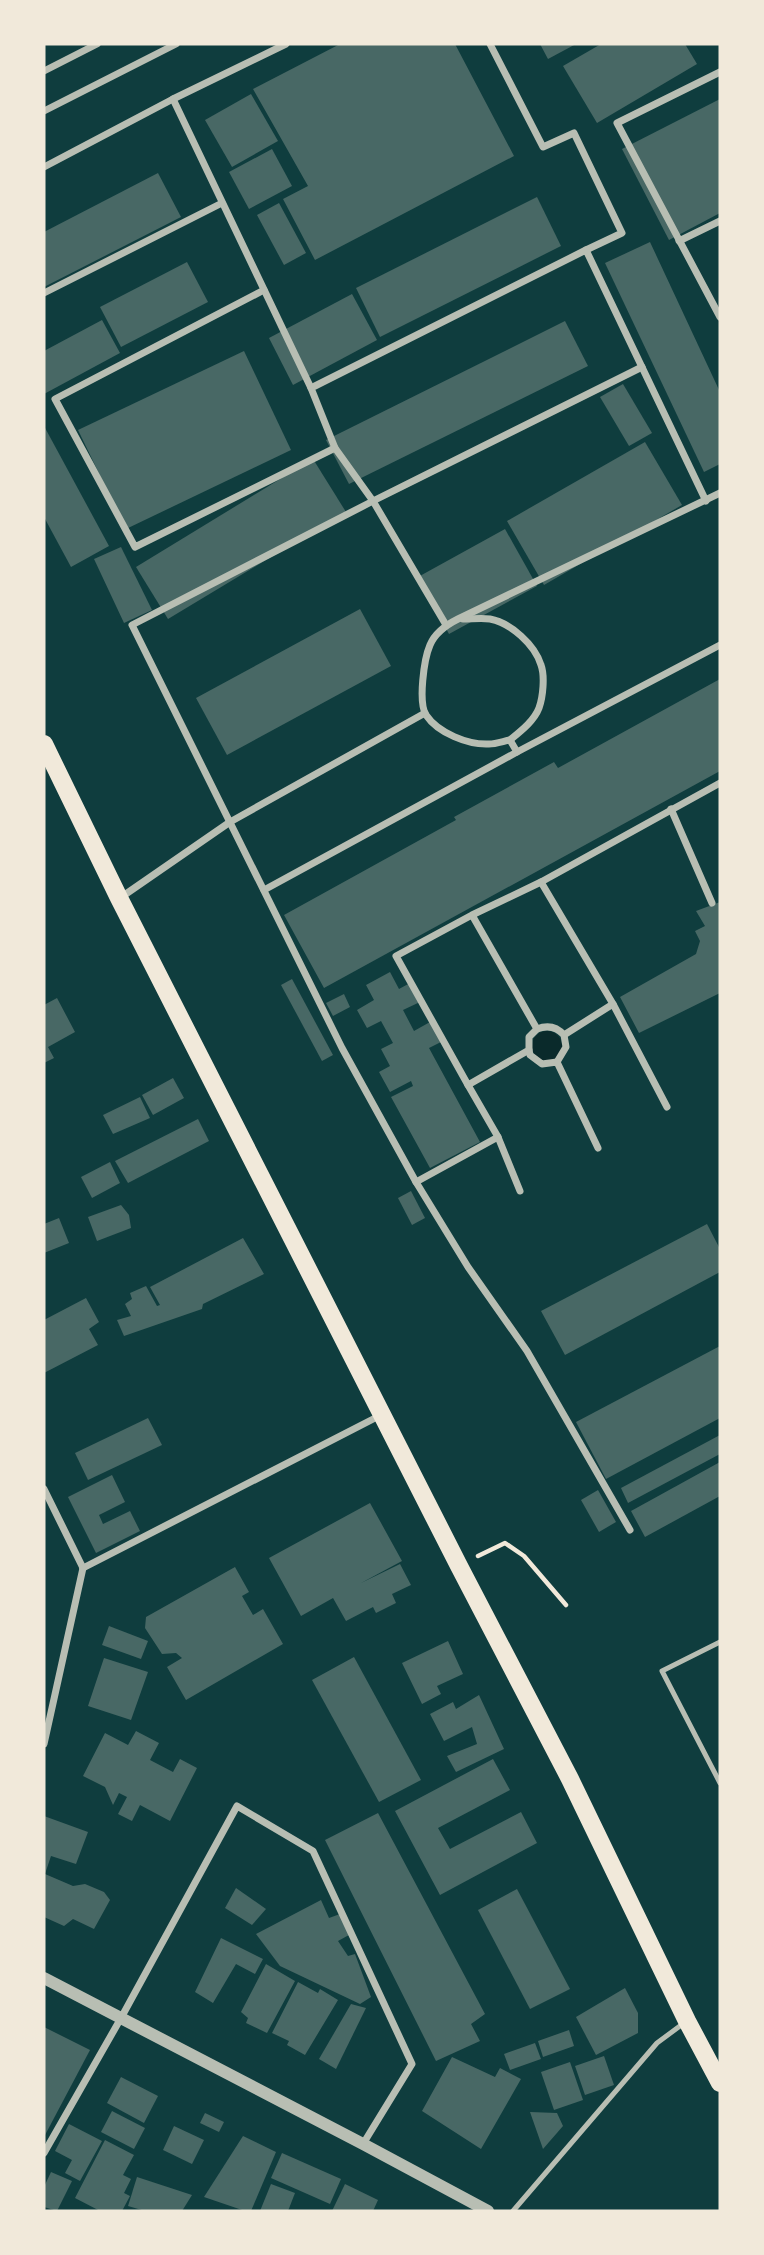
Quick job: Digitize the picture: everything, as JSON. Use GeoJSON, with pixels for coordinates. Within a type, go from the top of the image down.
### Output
{"type":"FeatureCollection","features":[{"type":"Feature","properties":{"kind":"main road"},"geometry":{"type":"LineString","coordinates":[[44,744],[49,767],[119,898],[458,1566],[570,1779],[687,2021],[720,2083]]}},
{"type":"Feature","properties":{"kind":"street"},"geometry":{"type":"LineString","coordinates":[[44,71],[97,44]]}},
{"type":"Feature","properties":{"kind":"street"},"geometry":{"type":"LineString","coordinates":[[44,111],[176,44]]}},
{"type":"Feature","properties":{"kind":"street"},"geometry":{"type":"LineString","coordinates":[[44,167],[285,44]]}},
{"type":"Feature","properties":{"kind":"street"},"geometry":{"type":"LineString","coordinates":[[311,388],[622,233],[574,133],[543,147],[490,44]]}},
{"type":"Feature","properties":{"kind":"street"},"geometry":{"type":"LineString","coordinates":[[720,72],[617,123],[720,317]]}},
{"type":"Feature","properties":{"kind":"street"},"geometry":{"type":"LineString","coordinates":[[173,99],[311,388],[335,449],[373,501],[446,625]]}},
{"type":"Feature","properties":{"kind":"street"},"geometry":{"type":"LineString","coordinates":[[44,293],[222,203]]}},
{"type":"Feature","properties":{"kind":"street"},"geometry":{"type":"LineString","coordinates":[[679,241],[720,220]]}},
{"type":"Feature","properties":{"kind":"street"},"geometry":{"type":"LineString","coordinates":[[586,250],[706,501]]}},
{"type":"Feature","properties":{"kind":"street"},"geometry":{"type":"LineString","coordinates":[[264,290],[55,399],[135,547],[335,449]]}},
{"type":"Feature","properties":{"kind":"street"},"geometry":{"type":"LineString","coordinates":[[630,1530],[527,1351],[468,1267],[416,1182],[342,1048],[132,625],[642,367]]}},
{"type":"Feature","properties":{"kind":"street"},"geometry":{"type":"LineString","coordinates":[[458,620],[492,620],[503,625],[529,644],[542,666],[539,710],[527,726],[510,740],[489,744],[464,740],[442,730],[425,713],[422,698],[427,656],[430,644],[446,625],[720,493]]}},
{"type":"Feature","properties":{"kind":"street"},"geometry":{"type":"LineString","coordinates":[[264,890],[720,645]]}},
{"type":"Feature","properties":{"kind":"street"},"geometry":{"type":"LineString","coordinates":[[119,898],[230,822],[425,713]]}},
{"type":"Feature","properties":{"kind":"street"},"geometry":{"type":"LineString","coordinates":[[510,740],[517,752]]}},
{"type":"Feature","properties":{"kind":"street"},"geometry":{"type":"LineString","coordinates":[[520,1191],[498,1137],[396,956],[541,882],[720,783]]}},
{"type":"Feature","properties":{"kind":"street"},"geometry":{"type":"LineString","coordinates":[[671,809],[712,903]]}},
{"type":"Feature","properties":{"kind":"street"},"geometry":{"type":"LineString","coordinates":[[541,882],[613,1004],[667,1107]]}},
{"type":"Feature","properties":{"kind":"street"},"geometry":{"type":"LineString","coordinates":[[472,915],[537,1029]]}},
{"type":"Feature","properties":{"kind":"street"},"geometry":{"type":"LineString","coordinates":[[564,1034],[613,1004]]}},
{"type":"Feature","properties":{"kind":"street"},"geometry":{"type":"LineString","coordinates":[[557,1062],[542,1064],[530,1055],[529,1037],[543,1026],[552,1027],[564,1034]]}},
{"type":"Feature","properties":{"kind":"street"},"geometry":{"type":"LineString","coordinates":[[557,1062],[565,1047],[564,1034]]}},
{"type":"Feature","properties":{"kind":"street"},"geometry":{"type":"LineString","coordinates":[[468,1085],[529,1050]]}},
{"type":"Feature","properties":{"kind":"street"},"geometry":{"type":"LineString","coordinates":[[557,1062],[598,1147]]}},
{"type":"Feature","properties":{"kind":"street"},"geometry":{"type":"LineString","coordinates":[[416,1182],[498,1137]]}},
{"type":"Feature","properties":{"kind":"street"},"geometry":{"type":"LineString","coordinates":[[83,1568],[383,1415]]}},
{"type":"Feature","properties":{"kind":"street"},"geometry":{"type":"LineString","coordinates":[[44,1489],[83,1568],[44,1744]]}},
{"type":"Feature","properties":{"kind":"street"},"geometry":{"type":"LineString","coordinates":[[44,2153],[237,1806],[313,1851],[412,2064],[363,2144]]}},
{"type":"Feature","properties":{"kind":"street"},"geometry":{"type":"LineString","coordinates":[[44,1978],[488,2211]]}},
{"type":"Feature","properties":{"kind":"lane"},"geometry":{"type":"LineString","coordinates":[[720,1642],[662,1671],[720,1783]]}},
{"type":"Feature","properties":{"kind":"lane"},"geometry":{"type":"LineString","coordinates":[[513,2211],[657,2043],[687,2021]]}},
{"type":"Feature","properties":{"kind":"path"},"geometry":{"type":"LineString","coordinates":[[458,1566],[505,1543],[523,1556],[566,1605]]}},
{"type":"Feature","properties":{"kind":"water"},"geometry":{"type":"Polygon","coordinates":[[[547,1031],[553,1032],[561,1040],[561,1052],[553,1060],[547,1061],[541,1060],[533,1052],[532,1046],[533,1040],[541,1032],[547,1031]]]}},
{"type":"Feature","properties":{"kind":"building"},"geometry":{"type":"Polygon","coordinates":[[[340,44],[455,44],[514,156],[315,260],[283,199],[308,186],[253,89],[340,44]]]}},
{"type":"Feature","properties":{"kind":"building"},"geometry":{"type":"Polygon","coordinates":[[[540,44],[576,44],[548,59],[540,44]]]}},
{"type":"Feature","properties":{"kind":"building"},"geometry":{"type":"Polygon","coordinates":[[[601,44],[685,44],[697,64],[597,123],[563,66],[601,44]]]}},
{"type":"Feature","properties":{"kind":"building"},"geometry":{"type":"Polygon","coordinates":[[[251,94],[278,141],[232,167],[205,120],[251,94]]]}},
{"type":"Feature","properties":{"kind":"building"},"geometry":{"type":"Polygon","coordinates":[[[720,99],[720,213],[669,240],[622,149],[720,99]]]}},
{"type":"Feature","properties":{"kind":"building"},"geometry":{"type":"Polygon","coordinates":[[[272,149],[292,186],[249,209],[229,172],[272,149]]]}},
{"type":"Feature","properties":{"kind":"building"},"geometry":{"type":"Polygon","coordinates":[[[158,173],[181,217],[44,287],[44,232],[158,173]]]}},
{"type":"Feature","properties":{"kind":"building"},"geometry":{"type":"Polygon","coordinates":[[[537,197],[561,246],[380,337],[356,288],[537,197]]]}},
{"type":"Feature","properties":{"kind":"building"},"geometry":{"type":"Polygon","coordinates":[[[279,203],[306,253],[284,265],[257,215],[279,203]]]}},
{"type":"Feature","properties":{"kind":"building"},"geometry":{"type":"Polygon","coordinates":[[[650,242],[720,392],[720,464],[704,472],[605,263],[650,242]]]}},
{"type":"Feature","properties":{"kind":"building"},"geometry":{"type":"Polygon","coordinates":[[[187,262],[208,302],[121,347],[100,307],[187,262]]]}},
{"type":"Feature","properties":{"kind":"building"},"geometry":{"type":"Polygon","coordinates":[[[352,294],[377,340],[293,385],[269,338],[352,294]]]}},
{"type":"Feature","properties":{"kind":"building"},"geometry":{"type":"Polygon","coordinates":[[[102,320],[120,353],[44,394],[44,351],[102,320]]]}},
{"type":"Feature","properties":{"kind":"building"},"geometry":{"type":"Polygon","coordinates":[[[565,321],[588,366],[349,484],[326,440],[565,321]]]}},
{"type":"Feature","properties":{"kind":"building"},"geometry":{"type":"Polygon","coordinates":[[[244,351],[291,450],[126,529],[78,430],[244,351]]]}},
{"type":"Feature","properties":{"kind":"building"},"geometry":{"type":"Polygon","coordinates":[[[623,384],[652,433],[629,446],[600,397],[623,384]]]}},
{"type":"Feature","properties":{"kind":"building"},"geometry":{"type":"Polygon","coordinates":[[[44,426],[109,546],[71,567],[44,517],[44,426]]]}},
{"type":"Feature","properties":{"kind":"building"},"geometry":{"type":"Polygon","coordinates":[[[645,442],[682,505],[544,585],[507,521],[645,442]]]}},
{"type":"Feature","properties":{"kind":"building"},"geometry":{"type":"Polygon","coordinates":[[[313,459],[346,512],[168,619],[136,567],[313,459]]]}},
{"type":"Feature","properties":{"kind":"building"},"geometry":{"type":"Polygon","coordinates":[[[505,529],[537,586],[449,634],[418,577],[505,529]]]}},
{"type":"Feature","properties":{"kind":"building"},"geometry":{"type":"Polygon","coordinates":[[[121,547],[152,610],[124,623],[94,559],[121,547]]]}},
{"type":"Feature","properties":{"kind":"building"},"geometry":{"type":"Polygon","coordinates":[[[360,609],[391,666],[227,755],[196,698],[360,609]]]}},
{"type":"Feature","properties":{"kind":"building"},"geometry":{"type":"Polygon","coordinates":[[[720,679],[720,771],[324,988],[284,915],[456,820],[454,817],[554,762],[558,768],[720,679]]]}},
{"type":"Feature","properties":{"kind":"building"},"geometry":{"type":"Polygon","coordinates":[[[720,902],[720,993],[639,1033],[620,997],[696,954],[700,941],[695,931],[705,926],[696,911],[720,902]]]}},
{"type":"Feature","properties":{"kind":"building"},"geometry":{"type":"Polygon","coordinates":[[[390,972],[399,989],[410,983],[420,1002],[403,1010],[414,1031],[430,1022],[441,1042],[429,1048],[480,1142],[430,1168],[391,1097],[413,1086],[411,1081],[390,1092],[379,1072],[390,1066],[381,1049],[393,1043],[381,1021],[367,1028],[357,1010],[374,1000],[366,985],[390,972]]]}},
{"type":"Feature","properties":{"kind":"building"},"geometry":{"type":"Polygon","coordinates":[[[292,979],[333,1055],[322,1061],[281,985],[292,979]]]}},
{"type":"Feature","properties":{"kind":"building"},"geometry":{"type":"Polygon","coordinates":[[[344,994],[350,1007],[333,1016],[326,1003],[344,994]]]}},
{"type":"Feature","properties":{"kind":"building"},"geometry":{"type":"Polygon","coordinates":[[[57,998],[75,1032],[48,1047],[54,1058],[44,1063],[44,1005],[57,998]]]}},
{"type":"Feature","properties":{"kind":"building"},"geometry":{"type":"Polygon","coordinates":[[[173,1078],[184,1098],[153,1115],[142,1095],[173,1078]]]}},
{"type":"Feature","properties":{"kind":"building"},"geometry":{"type":"Polygon","coordinates":[[[140,1097],[150,1118],[113,1134],[103,1115],[140,1097]]]}},
{"type":"Feature","properties":{"kind":"building"},"geometry":{"type":"Polygon","coordinates":[[[198,1119],[209,1141],[128,1183],[115,1161],[198,1119]]]}},
{"type":"Feature","properties":{"kind":"building"},"geometry":{"type":"Polygon","coordinates":[[[110,1162],[120,1183],[92,1198],[81,1177],[110,1162]]]}},
{"type":"Feature","properties":{"kind":"building"},"geometry":{"type":"Polygon","coordinates":[[[411,1191],[425,1218],[412,1225],[398,1198],[411,1191]]]}},
{"type":"Feature","properties":{"kind":"building"},"geometry":{"type":"Polygon","coordinates":[[[121,1205],[129,1215],[131,1228],[97,1241],[88,1217],[121,1205]]]}},
{"type":"Feature","properties":{"kind":"building"},"geometry":{"type":"Polygon","coordinates":[[[59,1218],[69,1243],[44,1253],[44,1224],[59,1218]]]}},
{"type":"Feature","properties":{"kind":"building"},"geometry":{"type":"Polygon","coordinates":[[[707,1224],[720,1249],[720,1272],[565,1355],[541,1311],[707,1224]]]}},
{"type":"Feature","properties":{"kind":"building"},"geometry":{"type":"Polygon","coordinates":[[[243,1238],[264,1274],[203,1304],[202,1309],[124,1336],[117,1320],[131,1316],[125,1304],[132,1299],[130,1293],[146,1286],[157,1306],[160,1305],[150,1287],[243,1238]]]}},
{"type":"Feature","properties":{"kind":"building"},"geometry":{"type":"Polygon","coordinates":[[[86,1298],[99,1322],[89,1329],[98,1345],[44,1373],[44,1320],[86,1298]]]}},
{"type":"Feature","properties":{"kind":"building"},"geometry":{"type":"Polygon","coordinates":[[[720,1346],[720,1418],[606,1479],[576,1422],[720,1346]]]}},
{"type":"Feature","properties":{"kind":"building"},"geometry":{"type":"Polygon","coordinates":[[[148,1418],[162,1445],[88,1480],[75,1453],[148,1418]]]}},
{"type":"Feature","properties":{"kind":"building"},"geometry":{"type":"Polygon","coordinates":[[[720,1435],[720,1454],[628,1503],[621,1488],[720,1435]]]}},
{"type":"Feature","properties":{"kind":"building"},"geometry":{"type":"Polygon","coordinates":[[[720,1462],[720,1496],[645,1537],[631,1511],[720,1462]]]}},
{"type":"Feature","properties":{"kind":"building"},"geometry":{"type":"Polygon","coordinates":[[[112,1475],[125,1502],[99,1515],[103,1524],[130,1511],[140,1531],[96,1553],[68,1497],[112,1475]]]}},
{"type":"Feature","properties":{"kind":"building"},"geometry":{"type":"Polygon","coordinates":[[[598,1490],[616,1522],[599,1532],[581,1500],[598,1490]]]}},
{"type":"Feature","properties":{"kind":"building"},"geometry":{"type":"Polygon","coordinates":[[[370,1503],[402,1561],[361,1583],[400,1564],[411,1585],[392,1594],[396,1603],[376,1613],[373,1607],[346,1621],[333,1598],[301,1616],[269,1558],[370,1503]]]}},
{"type":"Feature","properties":{"kind":"building"},"geometry":{"type":"Polygon","coordinates":[[[235,1567],[249,1592],[242,1596],[253,1615],[263,1609],[283,1644],[186,1700],[167,1667],[182,1658],[176,1653],[162,1654],[145,1628],[146,1617],[235,1567]]]}},
{"type":"Feature","properties":{"kind":"building"},"geometry":{"type":"Polygon","coordinates":[[[109,1626],[148,1641],[141,1659],[102,1645],[109,1626]]]}},
{"type":"Feature","properties":{"kind":"building"},"geometry":{"type":"Polygon","coordinates":[[[448,1641],[463,1674],[437,1686],[441,1694],[422,1704],[402,1663],[448,1641]]]}},
{"type":"Feature","properties":{"kind":"building"},"geometry":{"type":"Polygon","coordinates":[[[354,1657],[421,1780],[379,1802],[312,1680],[354,1657]]]}},
{"type":"Feature","properties":{"kind":"building"},"geometry":{"type":"Polygon","coordinates":[[[104,1658],[148,1672],[131,1720],[88,1706],[104,1658]]]}},
{"type":"Feature","properties":{"kind":"building"},"geometry":{"type":"Polygon","coordinates":[[[479,1695],[504,1749],[456,1772],[447,1756],[477,1744],[472,1727],[444,1741],[430,1714],[453,1702],[456,1709],[479,1695]]]}},
{"type":"Feature","properties":{"kind":"building"},"geometry":{"type":"Polygon","coordinates":[[[136,1731],[159,1743],[150,1760],[173,1772],[180,1759],[197,1768],[170,1821],[140,1805],[132,1821],[118,1814],[127,1797],[119,1793],[113,1805],[105,1787],[83,1776],[105,1733],[128,1745],[136,1731]]]}},
{"type":"Feature","properties":{"kind":"building"},"geometry":{"type":"Polygon","coordinates":[[[493,1759],[510,1790],[438,1828],[450,1849],[521,1812],[537,1843],[440,1895],[395,1811],[493,1759]]]}},
{"type":"Feature","properties":{"kind":"building"},"geometry":{"type":"Polygon","coordinates":[[[378,1813],[485,2014],[471,2024],[480,2041],[436,2061],[325,1840],[378,1813]]]}},
{"type":"Feature","properties":{"kind":"building"},"geometry":{"type":"Polygon","coordinates":[[[44,1816],[88,1832],[76,1864],[51,1856],[45,1874],[73,1886],[85,1884],[104,1892],[110,1900],[94,1929],[73,1919],[64,1926],[44,1917],[44,1816]]]}},
{"type":"Feature","properties":{"kind":"building"},"geometry":{"type":"Polygon","coordinates":[[[236,1888],[266,1909],[252,1925],[225,1908],[236,1888]]]}},
{"type":"Feature","properties":{"kind":"building"},"geometry":{"type":"Polygon","coordinates":[[[517,1889],[570,1989],[530,2009],[478,1910],[517,1889]]]}},
{"type":"Feature","properties":{"kind":"building"},"geometry":{"type":"Polygon","coordinates":[[[321,1900],[329,1918],[340,1914],[349,1935],[338,1941],[348,1956],[355,1954],[371,1997],[360,2004],[280,1966],[256,1934],[321,1900]]]}},
{"type":"Feature","properties":{"kind":"building"},"geometry":{"type":"Polygon","coordinates":[[[221,1938],[263,1959],[255,1974],[236,1964],[213,2003],[195,1992],[221,1938]]]}},
{"type":"Feature","properties":{"kind":"building"},"geometry":{"type":"Polygon","coordinates":[[[266,1964],[295,1981],[267,2033],[246,2023],[248,2018],[241,2012],[266,1964]]]}},
{"type":"Feature","properties":{"kind":"building"},"geometry":{"type":"Polygon","coordinates":[[[298,1982],[318,1993],[320,1989],[338,2000],[305,2055],[287,2045],[289,2041],[272,2033],[298,1982]]]}},
{"type":"Feature","properties":{"kind":"building"},"geometry":{"type":"Polygon","coordinates":[[[625,1988],[638,2013],[638,2033],[596,2055],[576,2017],[625,1988]]]}},
{"type":"Feature","properties":{"kind":"building"},"geometry":{"type":"Polygon","coordinates":[[[351,2004],[366,2008],[336,2069],[319,2059],[351,2004]]]}},
{"type":"Feature","properties":{"kind":"building"},"geometry":{"type":"Polygon","coordinates":[[[44,2027],[90,2050],[44,2137],[44,2027]]]}},
{"type":"Feature","properties":{"kind":"building"},"geometry":{"type":"Polygon","coordinates":[[[569,2030],[574,2046],[543,2057],[538,2041],[569,2030]]]}},
{"type":"Feature","properties":{"kind":"building"},"geometry":{"type":"Polygon","coordinates":[[[535,2043],[541,2059],[510,2070],[504,2054],[535,2043]]]}},
{"type":"Feature","properties":{"kind":"building"},"geometry":{"type":"Polygon","coordinates":[[[604,2056],[614,2085],[585,2095],[575,2066],[604,2056]]]}},
{"type":"Feature","properties":{"kind":"building"},"geometry":{"type":"Polygon","coordinates":[[[452,2057],[495,2077],[500,2068],[521,2079],[481,2149],[422,2111],[452,2057]]]}},
{"type":"Feature","properties":{"kind":"building"},"geometry":{"type":"Polygon","coordinates":[[[570,2062],[583,2100],[554,2110],[541,2072],[570,2062]]]}},
{"type":"Feature","properties":{"kind":"building"},"geometry":{"type":"Polygon","coordinates":[[[121,2077],[158,2096],[144,2123],[107,2103],[121,2077]]]}},
{"type":"Feature","properties":{"kind":"building"},"geometry":{"type":"Polygon","coordinates":[[[112,2111],[145,2128],[134,2149],[101,2132],[112,2111]]]}},
{"type":"Feature","properties":{"kind":"building"},"geometry":{"type":"Polygon","coordinates":[[[530,2112],[557,2113],[563,2126],[543,2149],[530,2112]]]}},
{"type":"Feature","properties":{"kind":"building"},"geometry":{"type":"Polygon","coordinates":[[[205,2113],[224,2122],[219,2132],[200,2123],[205,2113]]]}},
{"type":"Feature","properties":{"kind":"building"},"geometry":{"type":"Polygon","coordinates":[[[69,2124],[102,2141],[80,2181],[65,2173],[72,2160],[55,2151],[69,2124]]]}},
{"type":"Feature","properties":{"kind":"building"},"geometry":{"type":"Polygon","coordinates":[[[174,2126],[204,2140],[192,2164],[163,2150],[174,2126]]]}},
{"type":"Feature","properties":{"kind":"building"},"geometry":{"type":"Polygon","coordinates":[[[243,2136],[276,2152],[251,2211],[204,2197],[243,2136]]]}},
{"type":"Feature","properties":{"kind":"building"},"geometry":{"type":"Polygon","coordinates":[[[105,2140],[134,2155],[123,2175],[131,2179],[124,2193],[130,2196],[122,2211],[100,2211],[75,2198],[105,2140]]]}},
{"type":"Feature","properties":{"kind":"building"},"geometry":{"type":"Polygon","coordinates":[[[282,2153],[341,2179],[330,2204],[271,2178],[282,2153]]]}},
{"type":"Feature","properties":{"kind":"building"},"geometry":{"type":"Polygon","coordinates":[[[51,2172],[72,2181],[57,2211],[44,2207],[44,2187],[51,2172]]]}},
{"type":"Feature","properties":{"kind":"building"},"geometry":{"type":"Polygon","coordinates":[[[137,2177],[192,2195],[182,2211],[145,2211],[128,2206],[137,2177]]]}},
{"type":"Feature","properties":{"kind":"building"},"geometry":{"type":"Polygon","coordinates":[[[271,2184],[295,2193],[288,2211],[260,2211],[271,2184]]]}},
{"type":"Feature","properties":{"kind":"building"},"geometry":{"type":"Polygon","coordinates":[[[345,2184],[378,2200],[373,2211],[332,2211],[345,2184]]]}}]}
